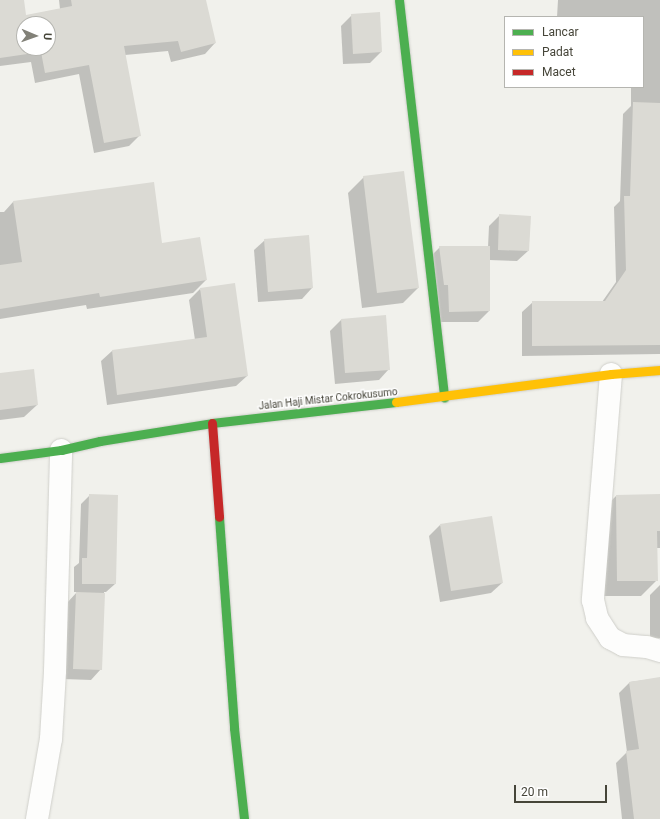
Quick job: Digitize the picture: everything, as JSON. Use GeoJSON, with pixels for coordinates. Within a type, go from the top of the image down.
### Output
{"type":"FeatureCollection","features":[{"type":"Feature","properties":{"kind":"street"},"geometry":{"type":"LineString","coordinates":[[399,0],[444,397]]}},
{"type":"Feature","properties":{"kind":"street","name":"Jalan Haji Mistar Cokrokusumo"},"geometry":{"type":"LineString","coordinates":[[0,458],[61,450],[100,441],[212,423],[444,397],[611,374],[660,370]]}},
{"type":"Feature","properties":{"kind":"street"},"geometry":{"type":"LineString","coordinates":[[611,374],[593,600],[597,618],[610,638],[623,645],[647,647],[660,651]]}},
{"type":"Feature","properties":{"kind":"street"},"geometry":{"type":"LineString","coordinates":[[212,423],[234,728],[244,819]]}},
{"type":"Feature","properties":{"kind":"street"},"geometry":{"type":"LineString","coordinates":[[37,819],[51,739],[53,709],[61,450]]}},
{"type":"Feature","properties":{"kind":"building"},"geometry":{"type":"Polygon","coordinates":[[[0,0],[24,0],[26,15],[72,6],[71,0],[206,0],[216,43],[181,52],[178,41],[124,46],[141,136],[104,143],[89,65],[45,73],[42,56],[56,56],[56,16],[16,16],[16,56],[0,58],[0,0]]]}},
{"type":"Feature","properties":{"kind":"building"},"geometry":{"type":"Polygon","coordinates":[[[380,12],[382,52],[353,54],[351,14],[380,12]]]}},
{"type":"Feature","properties":{"kind":"building"},"geometry":{"type":"Polygon","coordinates":[[[633,102],[660,103],[660,345],[532,346],[532,301],[605,301],[626,270],[624,196],[630,196],[633,102]]]}},
{"type":"Feature","properties":{"kind":"building"},"geometry":{"type":"Polygon","coordinates":[[[404,171],[419,288],[377,293],[363,176],[404,171]]]}},
{"type":"Feature","properties":{"kind":"building"},"geometry":{"type":"Polygon","coordinates":[[[154,182],[162,243],[200,237],[207,280],[100,297],[99,293],[0,309],[0,265],[22,262],[13,201],[154,182]]]}},
{"type":"Feature","properties":{"kind":"building"},"geometry":{"type":"Polygon","coordinates":[[[499,214],[531,216],[529,251],[498,250],[499,214]]]}},
{"type":"Feature","properties":{"kind":"building"},"geometry":{"type":"Polygon","coordinates":[[[309,235],[313,288],[268,292],[264,239],[309,235]]]}},
{"type":"Feature","properties":{"kind":"building"},"geometry":{"type":"Polygon","coordinates":[[[439,246],[490,246],[490,311],[449,312],[448,285],[444,285],[439,246]]]}},
{"type":"Feature","properties":{"kind":"building"},"geometry":{"type":"Polygon","coordinates":[[[235,283],[248,376],[117,395],[112,350],[207,337],[200,288],[235,283]]]}},
{"type":"Feature","properties":{"kind":"building"},"geometry":{"type":"Polygon","coordinates":[[[386,315],[390,370],[345,373],[341,319],[386,315]]]}},
{"type":"Feature","properties":{"kind":"building"},"geometry":{"type":"Polygon","coordinates":[[[34,369],[38,405],[0,410],[0,373],[34,369]]]}},
{"type":"Feature","properties":{"kind":"building"},"geometry":{"type":"Polygon","coordinates":[[[89,494],[118,495],[116,584],[82,584],[82,558],[87,558],[89,494]]]}},
{"type":"Feature","properties":{"kind":"building"},"geometry":{"type":"Polygon","coordinates":[[[660,494],[660,531],[657,531],[658,581],[617,581],[616,495],[660,494]]]}},
{"type":"Feature","properties":{"kind":"building"},"geometry":{"type":"Polygon","coordinates":[[[492,516],[503,583],[451,591],[440,524],[492,516]]]}},
{"type":"Feature","properties":{"kind":"building"},"geometry":{"type":"Polygon","coordinates":[[[76,592],[105,593],[102,670],[73,669],[76,592]]]}},
{"type":"Feature","properties":{"kind":"building"},"geometry":{"type":"Polygon","coordinates":[[[660,677],[660,819],[634,819],[626,751],[639,749],[629,682],[660,677]]]}},
{"type":"Feature","properties":{"kind":"traffic: fast"},"geometry":{"type":"LineString","coordinates":[[399,0],[444,397]]}},
{"type":"Feature","properties":{"kind":"traffic: fast"},"geometry":{"type":"LineString","coordinates":[[0,458],[61,450],[100,441],[212,423],[396,402]]}},
{"type":"Feature","properties":{"kind":"traffic: fast"},"geometry":{"type":"LineString","coordinates":[[219,517],[234,728],[244,819]]}},
{"type":"Feature","properties":{"kind":"traffic: slow"},"geometry":{"type":"LineString","coordinates":[[396,402],[611,374],[660,370]]}},
{"type":"Feature","properties":{"kind":"traffic: jam"},"geometry":{"type":"LineString","coordinates":[[212,423],[219,517]]}}]}
